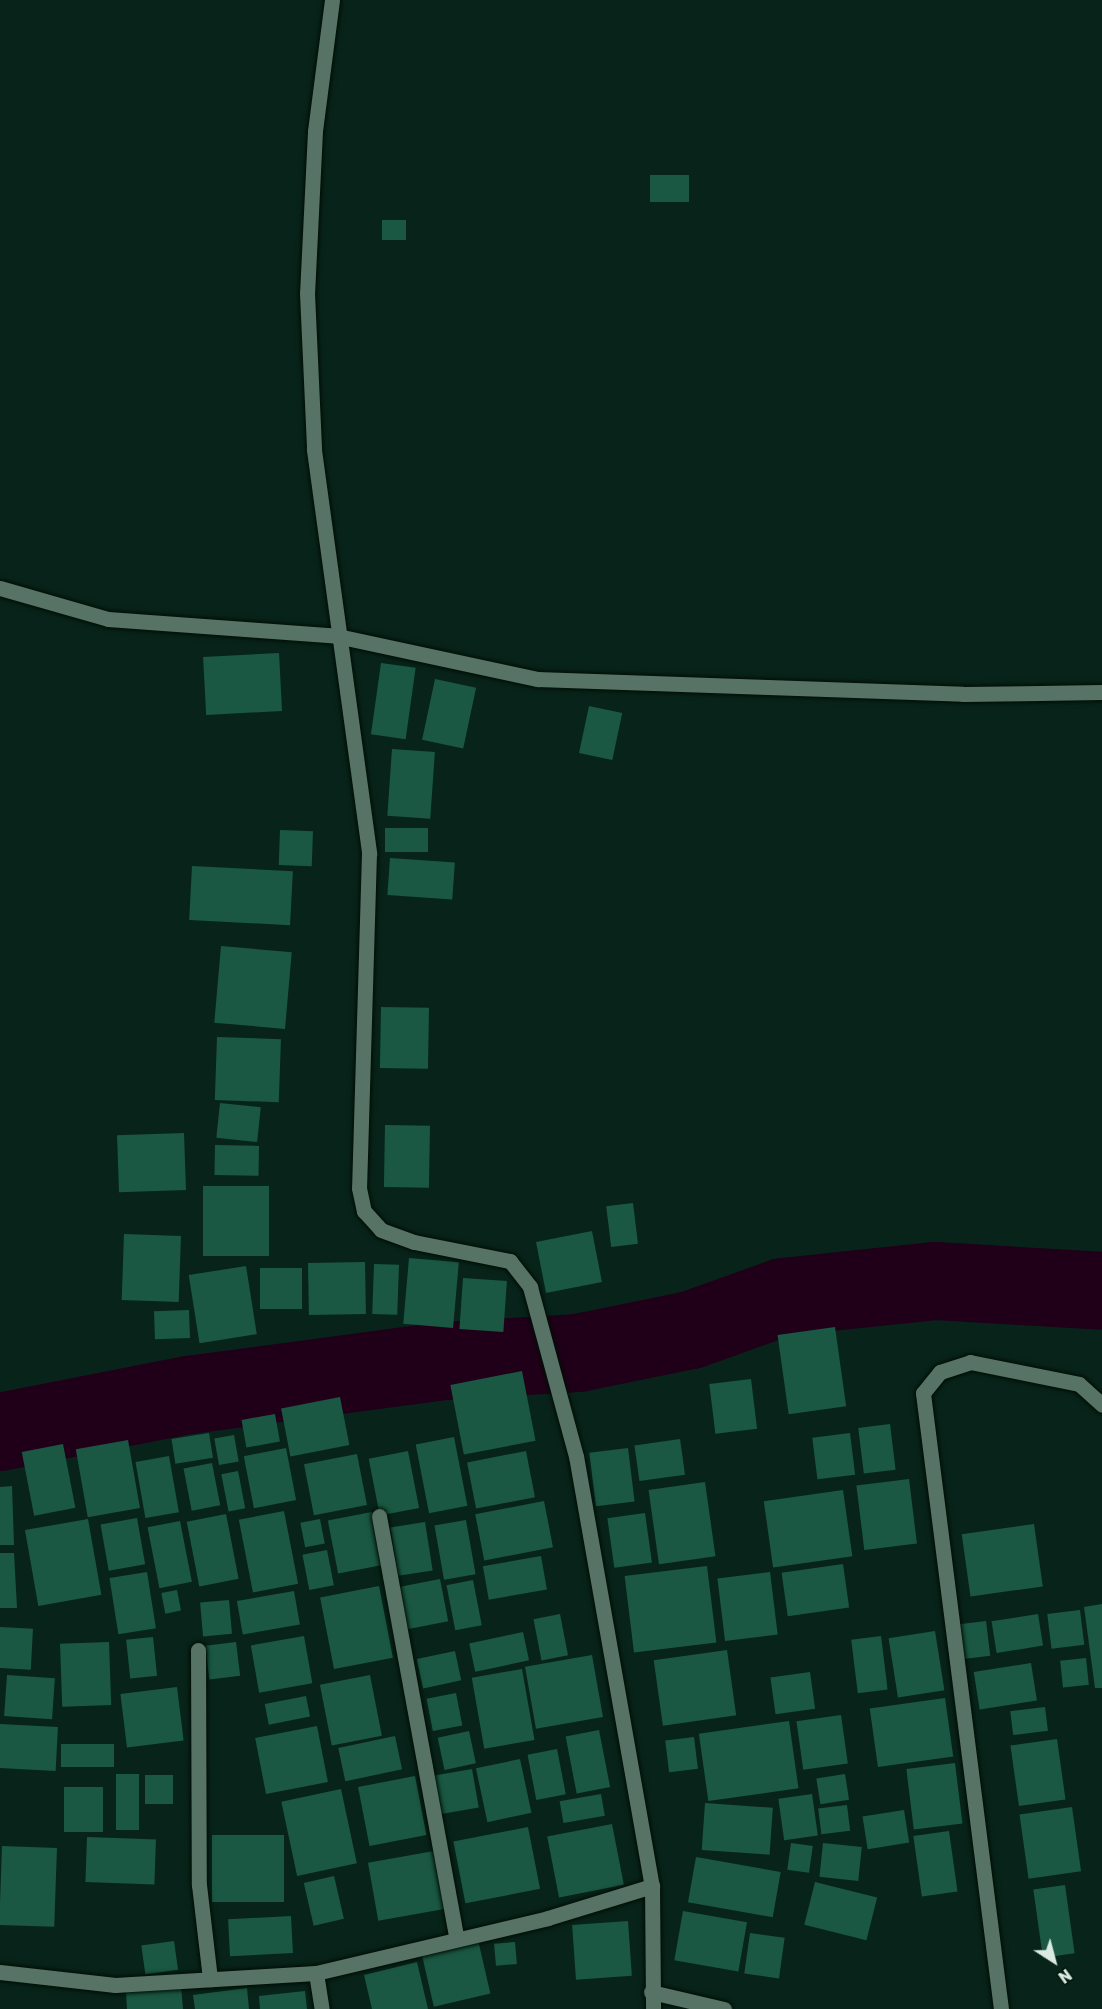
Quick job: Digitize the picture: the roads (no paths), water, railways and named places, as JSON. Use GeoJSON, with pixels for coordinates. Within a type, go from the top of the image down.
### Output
{"type":"FeatureCollection","features":[{"type":"Feature","properties":{"kind":"street"},"geometry":{"type":"LineString","coordinates":[[332,0],[315,132],[307,294],[314,450],[337,636],[369,853],[359,1188],[364,1211],[381,1230],[414,1242],[510,1260],[530,1287],[559,1387],[652,1886],[651,1992],[653,2009]]}},
{"type":"Feature","properties":{"kind":"street"},"geometry":{"type":"LineString","coordinates":[[0,588],[108,619],[337,636],[537,679],[599,684],[1102,692]]}},
{"type":"Feature","properties":{"kind":"street"},"geometry":{"type":"LineString","coordinates":[[1001,2009],[923,1393],[940,1372],[970,1362],[1079,1383],[1102,1405]]}},
{"type":"Feature","properties":{"kind":"street"},"geometry":{"type":"LineString","coordinates":[[379,1516],[457,1940]]}},
{"type":"Feature","properties":{"kind":"street"},"geometry":{"type":"LineString","coordinates":[[198,1650],[199,1885],[210,1979]]}},
{"type":"Feature","properties":{"kind":"street"},"geometry":{"type":"LineString","coordinates":[[0,1971],[116,1985],[316,1973],[457,1940],[652,1886]]}},
{"type":"Feature","properties":{"kind":"street"},"geometry":{"type":"LineString","coordinates":[[316,1973],[322,2009]]}},
{"type":"Feature","properties":{"kind":"street"},"geometry":{"type":"LineString","coordinates":[[651,1992],[724,2009]]}},
{"type":"Feature","properties":{"kind":"waterway"},"geometry":{"type":"LineString","coordinates":[[0,1432],[189,1395],[444,1361],[578,1353],[691,1330],[783,1297],[936,1281],[1102,1291]]}}]}
